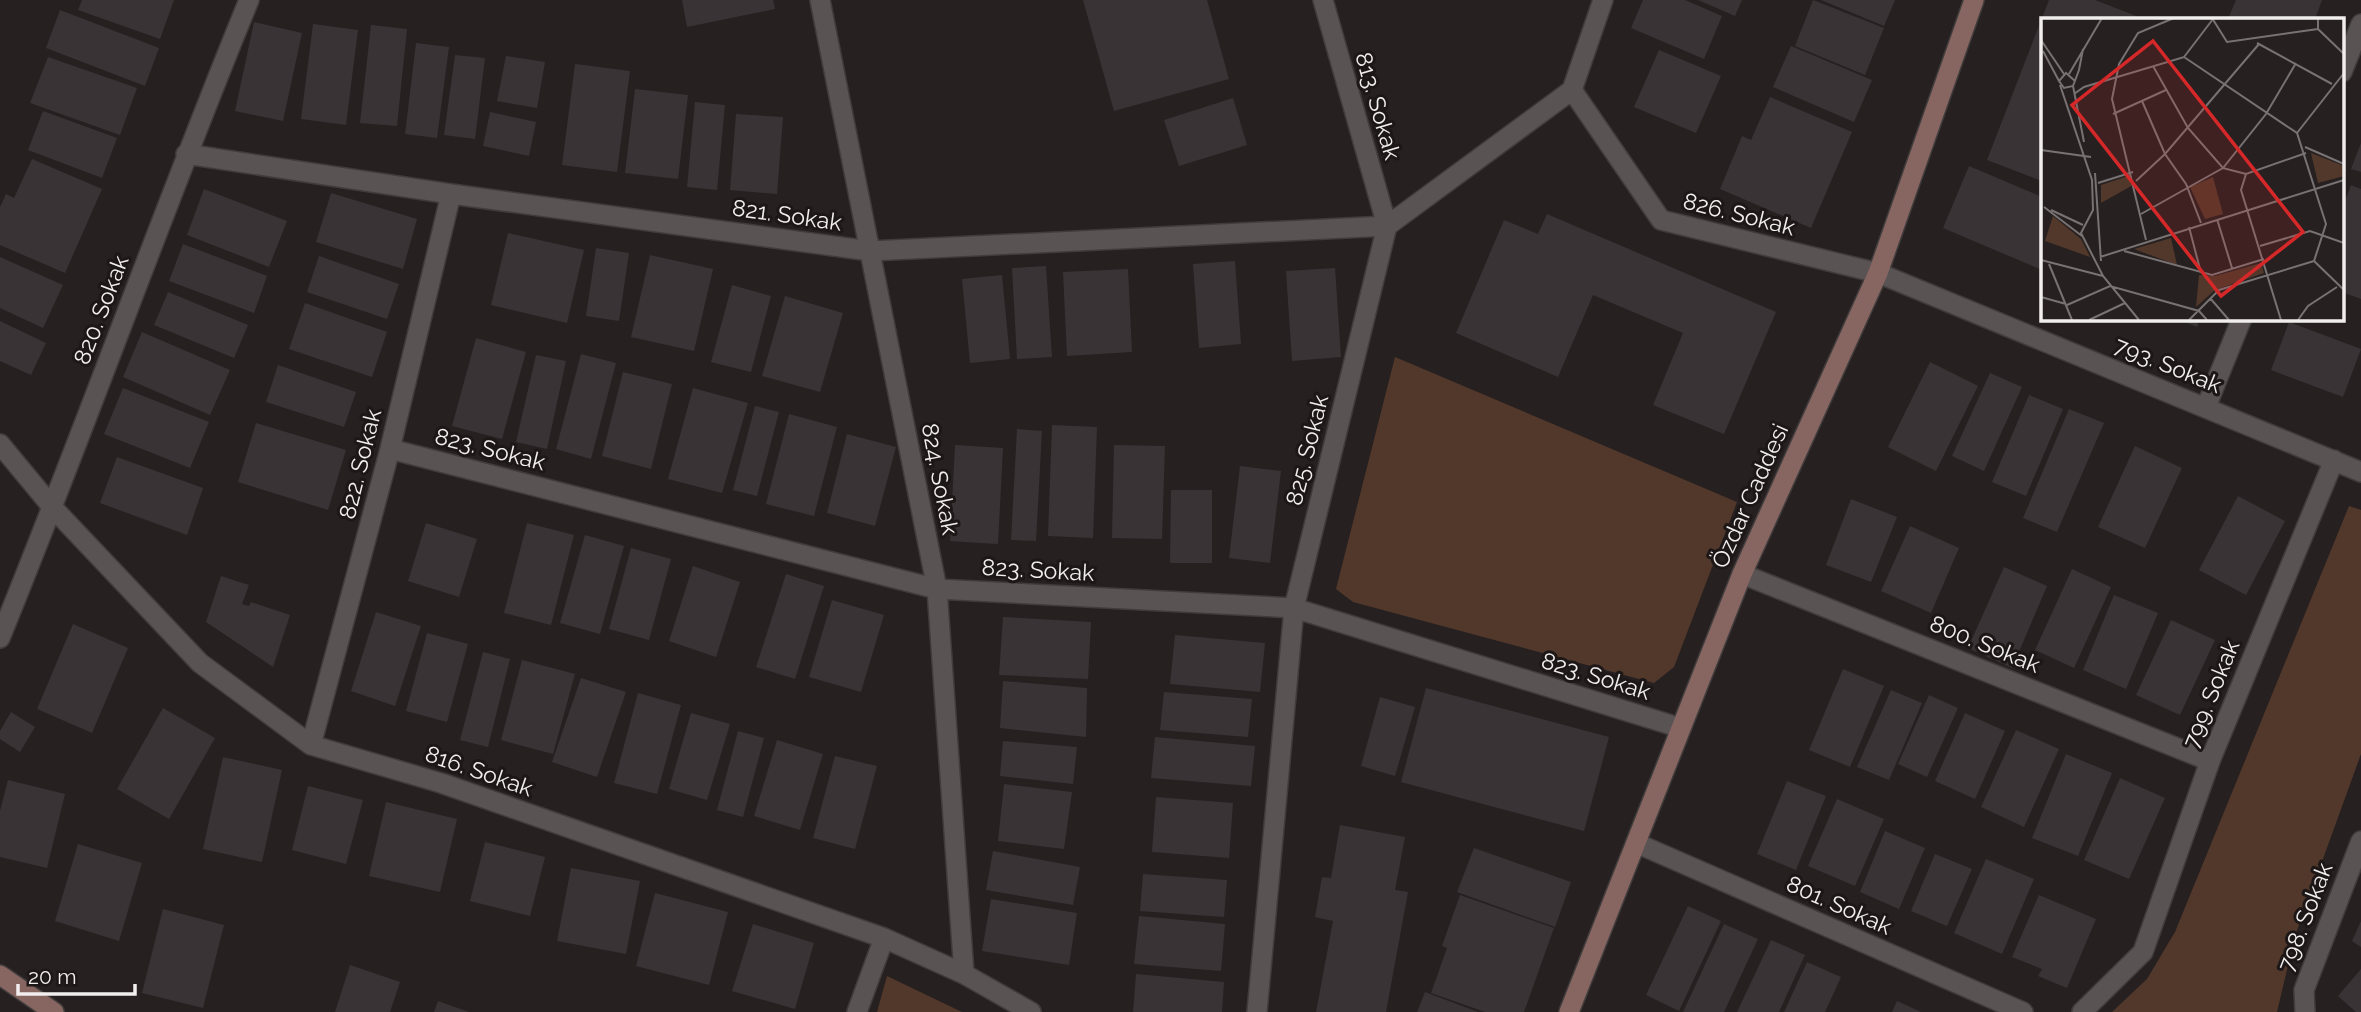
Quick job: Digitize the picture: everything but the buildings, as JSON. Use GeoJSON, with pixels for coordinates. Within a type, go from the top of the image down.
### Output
{"type":"FeatureCollection","features":[{"type":"Feature","properties":{"kind":"main road","name":"Özdar Caddesi"},"geometry":{"type":"LineString","coordinates":[[1569,1012],[1742,574],[1878,273],[1974,0]]}},
{"type":"Feature","properties":{"kind":"main road"},"geometry":{"type":"LineString","coordinates":[[0,975],[54,1012]]}},
{"type":"Feature","properties":{"kind":"street","name":"820. Sokak"},"geometry":{"type":"LineString","coordinates":[[0,638],[186,154],[249,0]]}},
{"type":"Feature","properties":{"kind":"street","name":"824. Sokak"},"geometry":{"type":"LineString","coordinates":[[821,0],[937,589],[964,974]]}},
{"type":"Feature","properties":{"kind":"street","name":"813. Sokak"},"geometry":{"type":"LineString","coordinates":[[1323,0],[1387,226]]}},
{"type":"Feature","properties":{"kind":"street"},"geometry":{"type":"LineString","coordinates":[[1387,226],[1572,90],[1603,0]]}},
{"type":"Feature","properties":{"kind":"street"},"geometry":{"type":"LineString","coordinates":[[2344,67],[2361,24]]}},
{"type":"Feature","properties":{"kind":"street","name":"826. Sokak"},"geometry":{"type":"LineString","coordinates":[[1572,90],[1661,220],[1878,273]]}},
{"type":"Feature","properties":{"kind":"street","name":"821. Sokak"},"geometry":{"type":"LineString","coordinates":[[186,154],[452,194],[870,251],[1387,226]]}},
{"type":"Feature","properties":{"kind":"street","name":"822. Sokak"},"geometry":{"type":"LineString","coordinates":[[311,745],[390,449],[452,194]]}},
{"type":"Feature","properties":{"kind":"street","name":"825. Sokak"},"geometry":{"type":"LineString","coordinates":[[1257,1012],[1294,608],[1387,226]]}},
{"type":"Feature","properties":{"kind":"street","name":"793. Sokak"},"geometry":{"type":"LineString","coordinates":[[1878,273],[2361,472]]}},
{"type":"Feature","properties":{"kind":"street"},"geometry":{"type":"LineString","coordinates":[[2206,407],[2241,320]]}},
{"type":"Feature","properties":{"kind":"street","name":"816. Sokak"},"geometry":{"type":"LineString","coordinates":[[0,444],[52,508],[200,663],[311,745],[441,783],[884,938],[964,974],[1031,1012]]}},
{"type":"Feature","properties":{"kind":"street","name":"823. Sokak"},"geometry":{"type":"LineString","coordinates":[[390,449],[937,589],[1294,608],[1681,728]]}},
{"type":"Feature","properties":{"kind":"street","name":"799. Sokak"},"geometry":{"type":"LineString","coordinates":[[2082,1012],[2143,952],[2210,761],[2334,460]]}},
{"type":"Feature","properties":{"kind":"street","name":"800. Sokak"},"geometry":{"type":"LineString","coordinates":[[1742,574],[2210,761]]}},
{"type":"Feature","properties":{"kind":"street","name":"798. Sokak"},"geometry":{"type":"LineString","coordinates":[[2305,1012],[2304,990],[2361,841]]}},
{"type":"Feature","properties":{"kind":"street","name":"801. Sokak"},"geometry":{"type":"LineString","coordinates":[[1636,843],[2023,1012]]}},
{"type":"Feature","properties":{"kind":"street"},"geometry":{"type":"LineString","coordinates":[[857,1012],[884,938]]}},
{"type":"Feature","properties":{"kind":"shaded area"},"geometry":{"type":"Polygon","coordinates":[[[1395,357],[1737,502],[1674,667],[1654,683],[1353,602],[1336,589],[1395,357]]]}},
{"type":"Feature","properties":{"kind":"shaded area"},"geometry":{"type":"Polygon","coordinates":[[[2349,506],[2361,510],[2361,754],[2295,936],[2277,1012],[2112,1012],[2147,979],[2175,932],[2349,506]]]}},
{"type":"Feature","properties":{"kind":"shaded area"},"geometry":{"type":"Polygon","coordinates":[[[887,976],[962,1012],[877,1012],[887,976]]]}}]}
